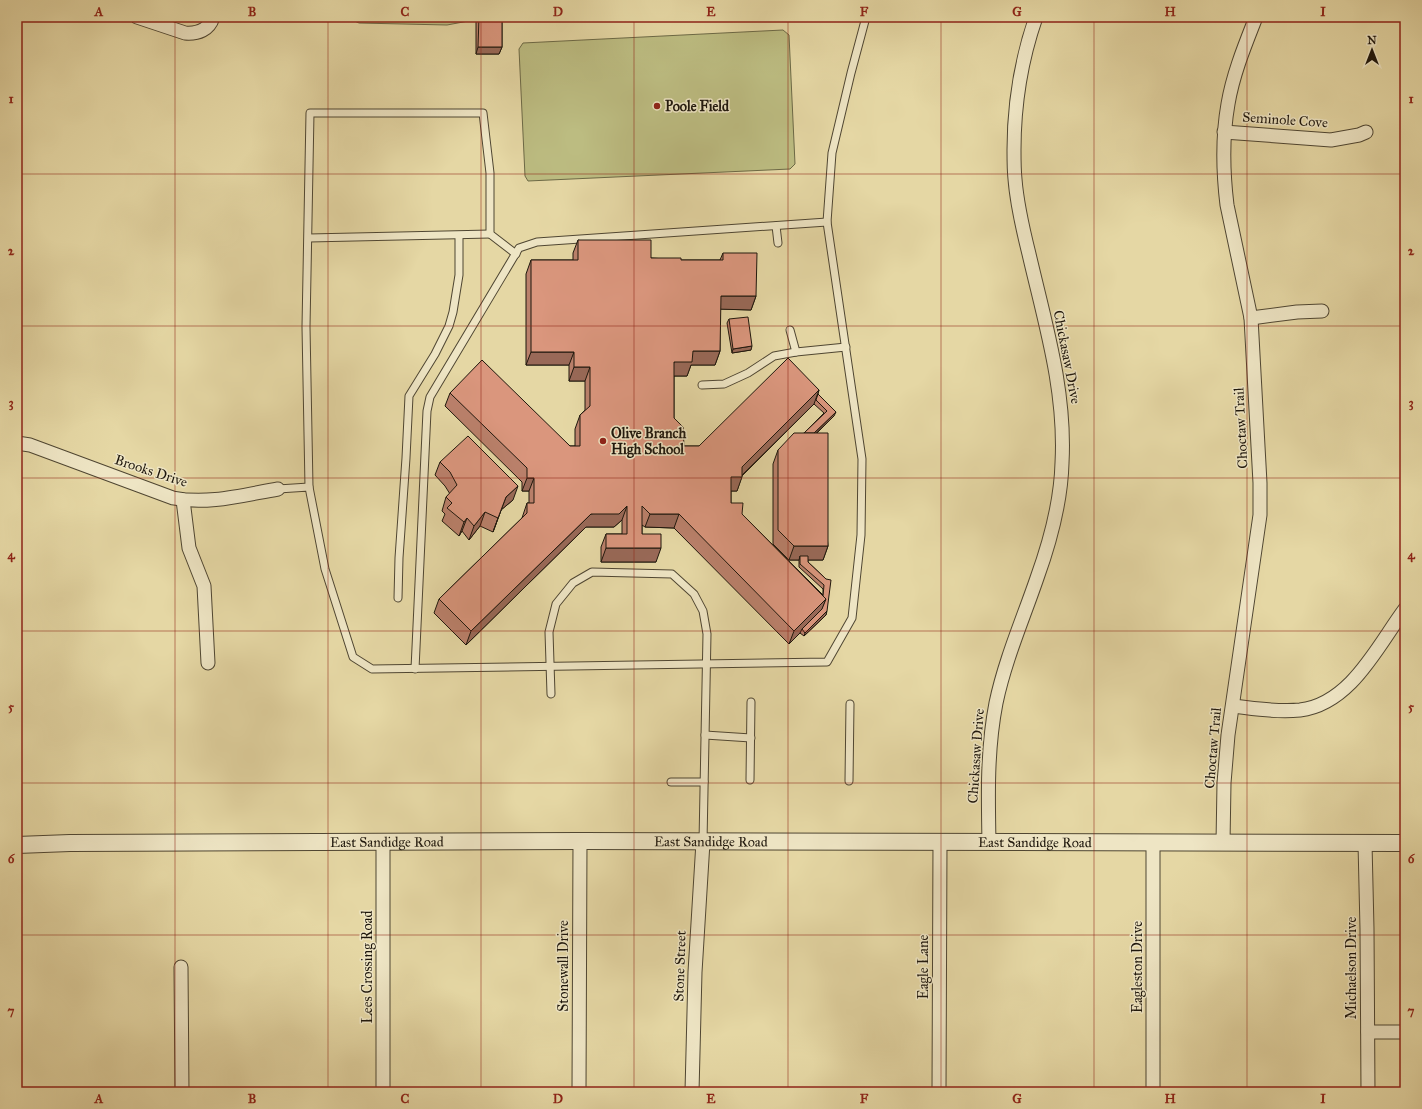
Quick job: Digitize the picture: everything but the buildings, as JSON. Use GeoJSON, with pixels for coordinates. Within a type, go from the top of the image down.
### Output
{"type":"FeatureCollection","features":[{"type":"Feature","properties":{"kind":"street"},"geometry":{"type":"LineString","coordinates":[[137,17],[185,33],[197,33],[207,28],[213,17]]}},
{"type":"Feature","properties":{"kind":"street","name":"Chickasaw Drive"},"geometry":{"type":"LineString","coordinates":[[988,842],[988,780],[996,702],[1008,661],[1038,575],[1054,521],[1061,482],[1062,411],[1056,368],[1020,214],[1014,178],[1014,128],[1016,97],[1028,41],[1036,17]]}},
{"type":"Feature","properties":{"kind":"street","name":"Choctaw Trail"},"geometry":{"type":"LineString","coordinates":[[1223,843],[1228,735],[1260,515],[1260,483],[1251,318],[1227,205],[1224,186],[1223,146],[1228,104],[1239,62],[1256,17]]}},
{"type":"Feature","properties":{"kind":"street","name":"Seminole Cove"},"geometry":{"type":"LineString","coordinates":[[1224,132],[1331,140],[1359,135],[1366,132]]}},
{"type":"Feature","properties":{"kind":"street"},"geometry":{"type":"LineString","coordinates":[[1251,318],[1297,312],[1322,311]]}},
{"type":"Feature","properties":{"kind":"street","name":"Brooks Drive"},"geometry":{"type":"LineString","coordinates":[[17,442],[30,445],[172,498],[183,500],[205,501],[278,489]]}},
{"type":"Feature","properties":{"kind":"street"},"geometry":{"type":"LineString","coordinates":[[183,500],[189,548],[204,586],[208,663]]}},
{"type":"Feature","properties":{"kind":"street"},"geometry":{"type":"LineString","coordinates":[[1233,706],[1301,710],[1324,703],[1342,691],[1362,669],[1405,609]]}},
{"type":"Feature","properties":{"kind":"street","name":"East Sandidge Road"},"geometry":{"type":"LineString","coordinates":[[17,845],[70,843],[580,841],[1405,843]]}},
{"type":"Feature","properties":{"kind":"street","name":"Stonewall Drive"},"geometry":{"type":"LineString","coordinates":[[579,1092],[580,841]]}},
{"type":"Feature","properties":{"kind":"street","name":"Lees Crossing Road"},"geometry":{"type":"LineString","coordinates":[[383,842],[383,1092]]}},
{"type":"Feature","properties":{"kind":"street","name":"Stone Street"},"geometry":{"type":"LineString","coordinates":[[692,1092],[695,972],[703,842]]}},
{"type":"Feature","properties":{"kind":"street","name":"Eagle Lane"},"geometry":{"type":"LineString","coordinates":[[939,1092],[940,842]]}},
{"type":"Feature","properties":{"kind":"street","name":"Eagleston Drive"},"geometry":{"type":"LineString","coordinates":[[1153,843],[1153,1092]]}},
{"type":"Feature","properties":{"kind":"street","name":"Michaelson Drive"},"geometry":{"type":"LineString","coordinates":[[1365,843],[1368,1092]]}},
{"type":"Feature","properties":{"kind":"street"},"geometry":{"type":"LineString","coordinates":[[181,968],[182,1092]]}},
{"type":"Feature","properties":{"kind":"street"},"geometry":{"type":"LineString","coordinates":[[1368,1032],[1405,1032]]}},
{"type":"Feature","properties":{"kind":"lane"},"geometry":{"type":"LineString","coordinates":[[490,234],[490,174],[483,113],[310,113],[309,238],[306,327],[309,487],[325,569],[354,657],[372,669],[827,662],[852,618],[861,535],[862,459],[827,222],[832,153],[866,17]]}},
{"type":"Feature","properties":{"kind":"lane"},"geometry":{"type":"LineString","coordinates":[[415,669],[427,411],[430,397],[519,248],[536,242],[827,222]]}},
{"type":"Feature","properties":{"kind":"lane"},"geometry":{"type":"LineString","coordinates":[[776,226],[778,243]]}},
{"type":"Feature","properties":{"kind":"lane"},"geometry":{"type":"LineString","coordinates":[[309,238],[459,236],[490,234],[516,254]]}},
{"type":"Feature","properties":{"kind":"lane"},"geometry":{"type":"LineString","coordinates":[[398,598],[409,396],[435,354],[449,326],[453,312],[459,275],[459,236]]}},
{"type":"Feature","properties":{"kind":"lane"},"geometry":{"type":"LineString","coordinates":[[790,330],[796,352]]}},
{"type":"Feature","properties":{"kind":"lane"},"geometry":{"type":"LineString","coordinates":[[702,385],[724,384],[748,373],[774,356],[796,352],[846,347]]}},
{"type":"Feature","properties":{"kind":"lane"},"geometry":{"type":"LineString","coordinates":[[278,489],[309,487]]}},
{"type":"Feature","properties":{"kind":"lane"},"geometry":{"type":"LineString","coordinates":[[551,694],[549,632],[556,604],[573,583],[592,572],[672,574],[694,594],[703,611],[707,634],[703,842]]}},
{"type":"Feature","properties":{"kind":"lane"},"geometry":{"type":"LineString","coordinates":[[750,780],[751,702]]}},
{"type":"Feature","properties":{"kind":"lane"},"geometry":{"type":"LineString","coordinates":[[849,781],[850,704]]}},
{"type":"Feature","properties":{"kind":"lane"},"geometry":{"type":"LineString","coordinates":[[705,735],[751,738]]}},
{"type":"Feature","properties":{"kind":"lane"},"geometry":{"type":"LineString","coordinates":[[671,782],[704,782]]}},
{"type":"Feature","properties":{"kind":"green space"},"geometry":{"type":"Polygon","coordinates":[[[346,17],[501,17],[479,19],[447,25],[359,23],[346,17]]]}},
{"type":"Feature","properties":{"kind":"green space","name":"Poole Field"},"geometry":{"type":"Polygon","coordinates":[[[783,30],[789,35],[795,164],[790,169],[528,181],[525,176],[519,49],[523,43],[783,30]]]}},
{"type":"Feature","properties":{"kind":"place","name":"Poole Field"},"geometry":{"type":"Point","coordinates":[657,106]}},
{"type":"Feature","properties":{"kind":"place","name":"Olive Branch High School"},"geometry":{"type":"Point","coordinates":[603,441]}}]}
